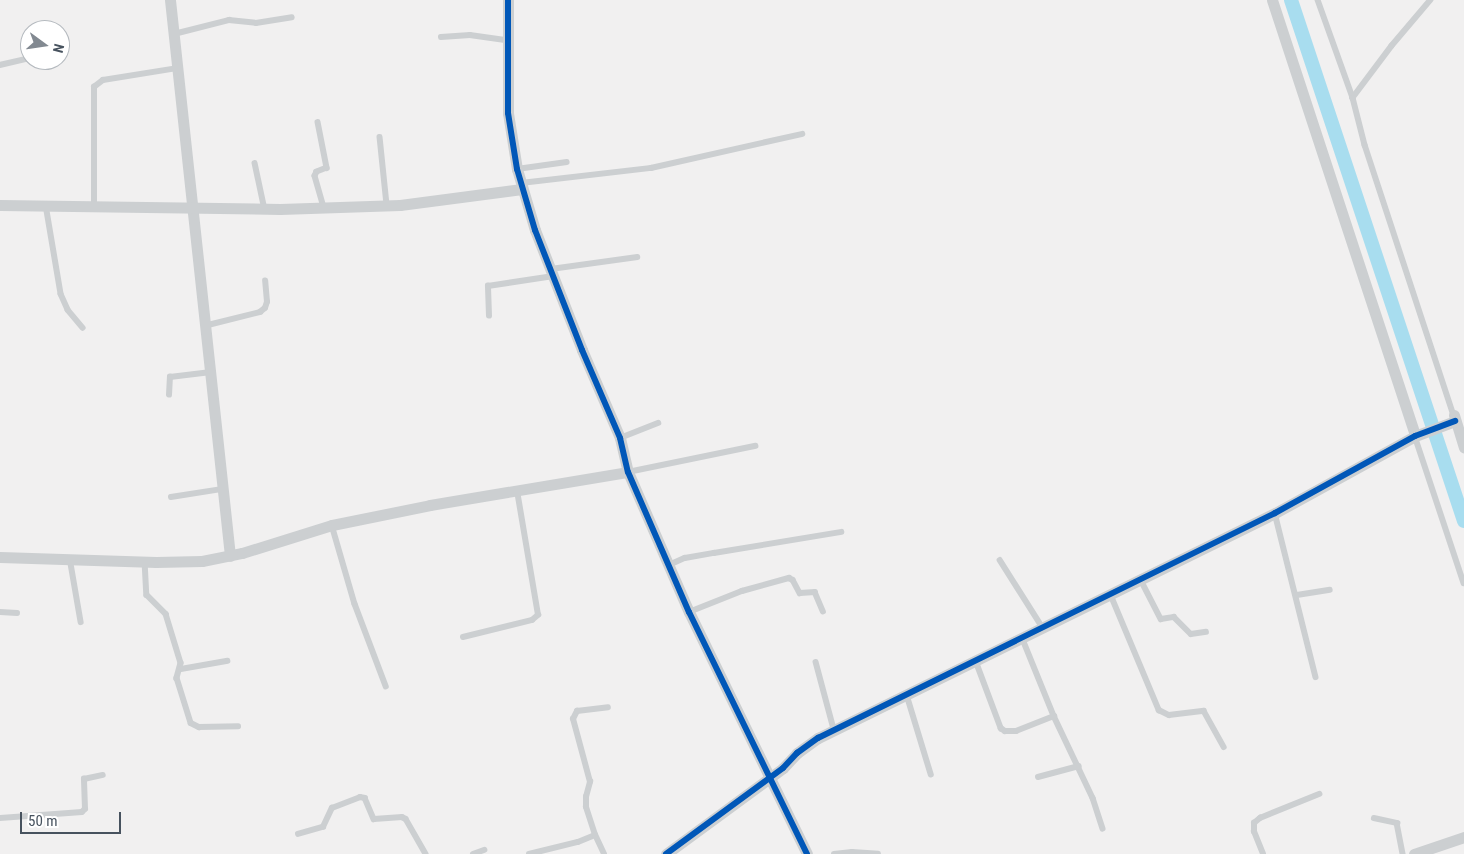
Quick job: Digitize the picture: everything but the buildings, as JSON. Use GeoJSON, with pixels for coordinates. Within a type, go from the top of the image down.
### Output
{"type":"FeatureCollection","features":[{"type":"Feature","properties":{"kind":"street"},"geometry":{"type":"LineString","coordinates":[[170,0],[230,556]]}},
{"type":"Feature","properties":{"kind":"street"},"geometry":{"type":"LineString","coordinates":[[508,0],[508,113],[517,169],[552,273],[620,438],[628,472],[689,612],[807,854]]}},
{"type":"Feature","properties":{"kind":"street"},"geometry":{"type":"LineString","coordinates":[[1272,0],[1419,434]]}},
{"type":"Feature","properties":{"kind":"street"},"geometry":{"type":"LineString","coordinates":[[0,205],[265,210],[324,208],[387,205],[522,186]]}},
{"type":"Feature","properties":{"kind":"street"},"geometry":{"type":"LineString","coordinates":[[666,854],[783,768],[797,753],[834,729],[907,695],[1275,513],[1419,434],[1451,420],[1464,447]]}},
{"type":"Feature","properties":{"kind":"street"},"geometry":{"type":"LineString","coordinates":[[0,557],[202,561],[230,556],[332,525],[430,504],[628,472]]}},
{"type":"Feature","properties":{"kind":"street"},"geometry":{"type":"LineString","coordinates":[[1414,854],[1464,837]]}},
{"type":"Feature","properties":{"kind":"lane"},"geometry":{"type":"LineString","coordinates":[[1318,0],[1353,98],[1365,145],[1449,400],[1451,420]]}},
{"type":"Feature","properties":{"kind":"lane"},"geometry":{"type":"LineString","coordinates":[[1353,98],[1392,46],[1432,0]]}},
{"type":"Feature","properties":{"kind":"lane"},"geometry":{"type":"LineString","coordinates":[[174,34],[229,20],[236,19],[256,24],[292,17]]}},
{"type":"Feature","properties":{"kind":"lane"},"geometry":{"type":"LineString","coordinates":[[440,37],[470,35],[507,40]]}},
{"type":"Feature","properties":{"kind":"lane"},"geometry":{"type":"LineString","coordinates":[[0,65],[20,60]]}},
{"type":"Feature","properties":{"kind":"lane"},"geometry":{"type":"LineString","coordinates":[[94,206],[94,87],[103,80],[178,68]]}},
{"type":"Feature","properties":{"kind":"lane"},"geometry":{"type":"LineString","coordinates":[[318,122],[327,168],[317,172],[316,176],[324,208]]}},
{"type":"Feature","properties":{"kind":"lane"},"geometry":{"type":"LineString","coordinates":[[522,186],[651,168],[802,134]]}},
{"type":"Feature","properties":{"kind":"lane"},"geometry":{"type":"LineString","coordinates":[[380,137],[387,205]]}},
{"type":"Feature","properties":{"kind":"lane"},"geometry":{"type":"LineString","coordinates":[[517,169],[567,162]]}},
{"type":"Feature","properties":{"kind":"lane"},"geometry":{"type":"LineString","coordinates":[[255,163],[265,210]]}},
{"type":"Feature","properties":{"kind":"lane"},"geometry":{"type":"LineString","coordinates":[[46,206],[61,294],[68,310],[83,328]]}},
{"type":"Feature","properties":{"kind":"lane"},"geometry":{"type":"LineString","coordinates":[[489,316],[488,286],[636,257]]}},
{"type":"Feature","properties":{"kind":"lane"},"geometry":{"type":"LineString","coordinates":[[204,326],[260,312],[265,308],[267,302],[265,281]]}},
{"type":"Feature","properties":{"kind":"lane"},"geometry":{"type":"LineString","coordinates":[[169,395],[168,383],[170,377],[209,372]]}},
{"type":"Feature","properties":{"kind":"lane"},"geometry":{"type":"LineString","coordinates":[[620,438],[658,423]]}},
{"type":"Feature","properties":{"kind":"lane"},"geometry":{"type":"LineString","coordinates":[[1419,434],[1464,583]]}},
{"type":"Feature","properties":{"kind":"lane"},"geometry":{"type":"LineString","coordinates":[[628,472],[755,446]]}},
{"type":"Feature","properties":{"kind":"lane"},"geometry":{"type":"LineString","coordinates":[[171,497],[222,489]]}},
{"type":"Feature","properties":{"kind":"lane"},"geometry":{"type":"LineString","coordinates":[[463,637],[532,620],[538,615],[517,491]]}},
{"type":"Feature","properties":{"kind":"lane"},"geometry":{"type":"LineString","coordinates":[[1275,513],[1316,677]]}},
{"type":"Feature","properties":{"kind":"lane"},"geometry":{"type":"LineString","coordinates":[[332,525],[355,604],[386,686]]}},
{"type":"Feature","properties":{"kind":"lane"},"geometry":{"type":"LineString","coordinates":[[668,564],[685,558],[841,532]]}},
{"type":"Feature","properties":{"kind":"lane"},"geometry":{"type":"LineString","coordinates":[[70,558],[81,622]]}},
{"type":"Feature","properties":{"kind":"lane"},"geometry":{"type":"LineString","coordinates":[[1000,560],[1043,628]]}},
{"type":"Feature","properties":{"kind":"lane"},"geometry":{"type":"LineString","coordinates":[[145,561],[147,595],[166,614],[181,669],[177,678],[194,726],[238,726]]}},
{"type":"Feature","properties":{"kind":"lane"},"geometry":{"type":"LineString","coordinates":[[689,612],[742,591],[789,578],[794,580],[800,593],[815,592],[823,610]]}},
{"type":"Feature","properties":{"kind":"lane"},"geometry":{"type":"LineString","coordinates":[[1141,580],[1161,618],[1174,617],[1191,634],[1206,632]]}},
{"type":"Feature","properties":{"kind":"lane"},"geometry":{"type":"LineString","coordinates":[[1297,595],[1330,590]]}},
{"type":"Feature","properties":{"kind":"lane"},"geometry":{"type":"LineString","coordinates":[[1110,595],[1159,710],[1169,715],[1204,711],[1224,747]]}},
{"type":"Feature","properties":{"kind":"lane"},"geometry":{"type":"LineString","coordinates":[[0,612],[17,612]]}},
{"type":"Feature","properties":{"kind":"lane"},"geometry":{"type":"LineString","coordinates":[[1022,637],[1054,716],[1080,766],[1103,828]]}},
{"type":"Feature","properties":{"kind":"lane"},"geometry":{"type":"LineString","coordinates":[[181,669],[228,661]]}},
{"type":"Feature","properties":{"kind":"lane"},"geometry":{"type":"LineString","coordinates":[[976,661],[1001,728],[1005,731],[1016,731],[1054,716]]}},
{"type":"Feature","properties":{"kind":"lane"},"geometry":{"type":"LineString","coordinates":[[816,662],[834,729]]}},
{"type":"Feature","properties":{"kind":"lane"},"geometry":{"type":"LineString","coordinates":[[907,695],[931,774]]}},
{"type":"Feature","properties":{"kind":"lane"},"geometry":{"type":"LineString","coordinates":[[604,854],[595,835],[586,802],[590,782],[573,716],[577,711],[608,707]]}},
{"type":"Feature","properties":{"kind":"lane"},"geometry":{"type":"LineString","coordinates":[[1038,777],[1080,766]]}},
{"type":"Feature","properties":{"kind":"lane"},"geometry":{"type":"LineString","coordinates":[[0,818],[82,812],[85,809],[84,779],[103,775]]}},
{"type":"Feature","properties":{"kind":"lane"},"geometry":{"type":"LineString","coordinates":[[1263,854],[1254,832],[1254,823],[1260,818],[1319,794]]}},
{"type":"Feature","properties":{"kind":"lane"},"geometry":{"type":"LineString","coordinates":[[298,834],[323,827],[332,808],[363,798],[367,800],[372,816],[376,820],[404,818],[426,854]]}},
{"type":"Feature","properties":{"kind":"lane"},"geometry":{"type":"LineString","coordinates":[[1374,818],[1397,823],[1403,854]]}},
{"type":"Feature","properties":{"kind":"lane"},"geometry":{"type":"LineString","coordinates":[[528,854],[578,842],[595,835]]}},
{"type":"Feature","properties":{"kind":"lane"},"geometry":{"type":"LineString","coordinates":[[473,854],[484,850]]}},
{"type":"Feature","properties":{"kind":"lane"},"geometry":{"type":"LineString","coordinates":[[834,854],[852,852],[878,854]]}},
{"type":"Feature","properties":{"kind":"waterway"},"geometry":{"type":"LineString","coordinates":[[1291,0],[1464,521]]}},
{"type":"Feature","properties":{"kind":"cycle path"},"geometry":{"type":"LineString","coordinates":[[508,0],[508,113],[517,169],[535,230],[582,350],[620,438],[628,472],[689,612],[807,854]]}},
{"type":"Feature","properties":{"kind":"cycle path"},"geometry":{"type":"LineString","coordinates":[[666,854],[783,768],[797,753],[818,738],[1275,513],[1415,436],[1455,421]]}}]}
